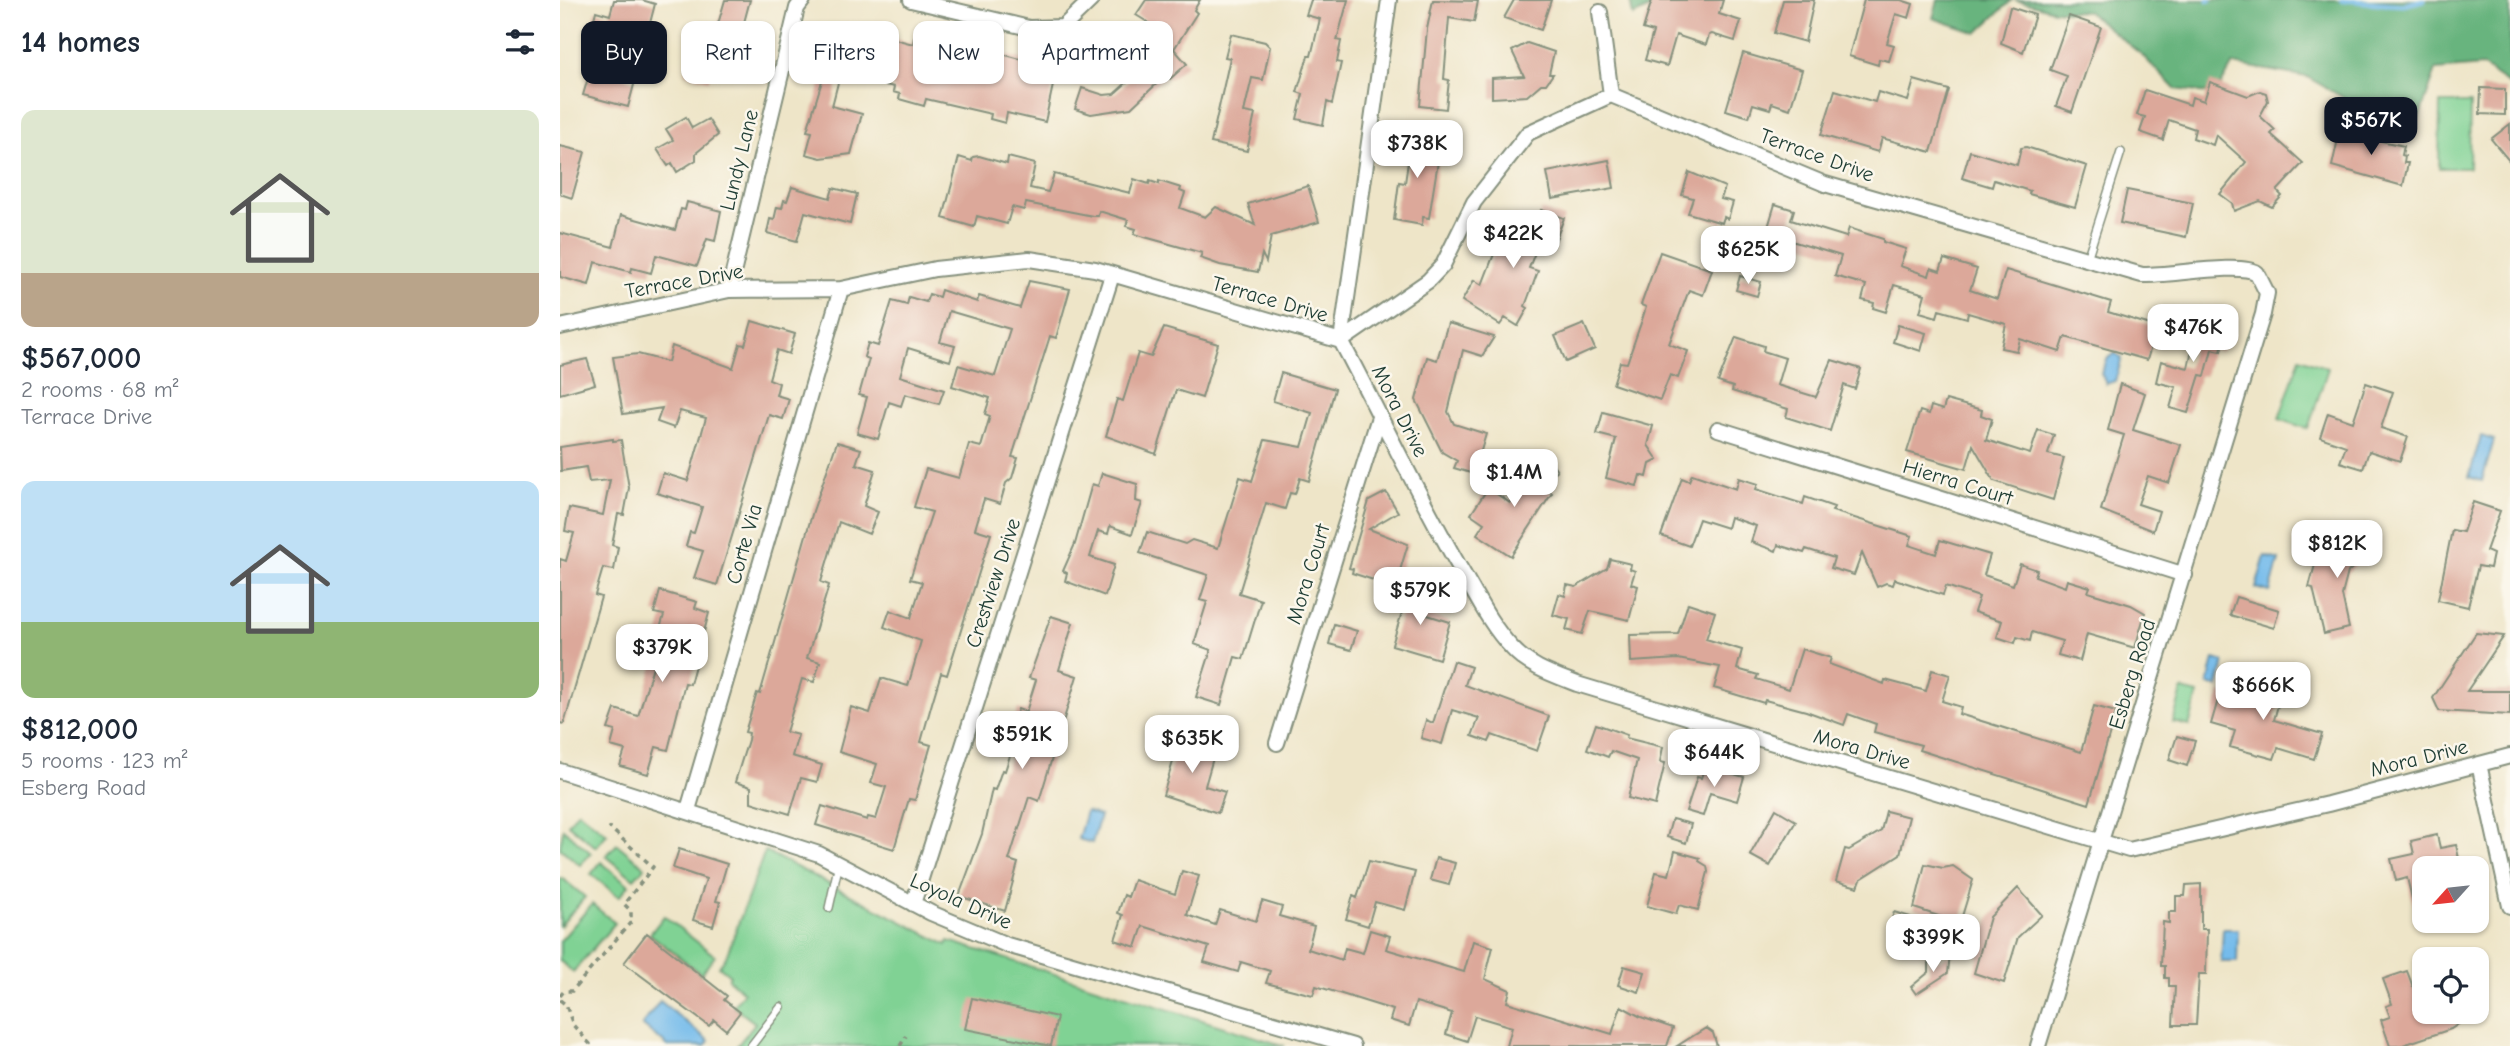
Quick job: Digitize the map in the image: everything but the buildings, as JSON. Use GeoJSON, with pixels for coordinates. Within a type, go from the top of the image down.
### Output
{"type":"FeatureCollection","features":[{"type":"Feature","properties":{"kind":"street","name":"Lundy Lane"},"geometry":{"type":"LineString","coordinates":[[729,290],[797,8],[803,0]]}},
{"type":"Feature","properties":{"kind":"street"},"geometry":{"type":"LineString","coordinates":[[911,0],[1041,28],[1063,27],[1091,0]]}},
{"type":"Feature","properties":{"kind":"street"},"geometry":{"type":"LineString","coordinates":[[1341,341],[1390,0]]}},
{"type":"Feature","properties":{"kind":"street"},"geometry":{"type":"LineString","coordinates":[[1600,12],[1611,95]]}},
{"type":"Feature","properties":{"kind":"street","name":"Terrace Drive"},"geometry":{"type":"LineString","coordinates":[[560,327],[729,290],[841,289],[935,269],[1015,259],[1058,262],[1112,275],[1341,341],[1428,281],[1443,265],[1474,202],[1528,133],[1611,95],[1825,184],[2142,275],[2171,276],[2249,268],[2257,273],[2267,293],[2263,314]]}},
{"type":"Feature","properties":{"kind":"street","name":"Crestview Drive"},"geometry":{"type":"LineString","coordinates":[[913,904],[1112,275]]}},
{"type":"Feature","properties":{"kind":"street","name":"Corte Via"},"geometry":{"type":"LineString","coordinates":[[688,810],[841,289]]}},
{"type":"Feature","properties":{"kind":"street","name":"Esberg Road"},"geometry":{"type":"LineString","coordinates":[[2038,1046],[2185,575],[2263,314]]}},
{"type":"Feature","properties":{"kind":"street","name":"Mora Drive"},"geometry":{"type":"LineString","coordinates":[[1341,341],[1379,417],[1486,612],[1512,648],[1542,670],[1662,711],[2129,849],[2328,804],[2510,756]]}},
{"type":"Feature","properties":{"kind":"street","name":"Mora Court"},"geometry":{"type":"LineString","coordinates":[[1277,743],[1379,417]]}},
{"type":"Feature","properties":{"kind":"street","name":"Hierra Court"},"geometry":{"type":"LineString","coordinates":[[1718,429],[2185,575]]}},
{"type":"Feature","properties":{"kind":"street"},"geometry":{"type":"LineString","coordinates":[[2479,764],[2510,906]]}},
{"type":"Feature","properties":{"kind":"street","name":"Loyola Drive"},"geometry":{"type":"LineString","coordinates":[[560,771],[688,810],[840,862],[962,929],[1007,945],[1353,1046]]}},
{"type":"Feature","properties":{"kind":"lane"},"geometry":{"type":"LineString","coordinates":[[2087,259],[2121,152]]}},
{"type":"Feature","properties":{"kind":"lane"},"geometry":{"type":"LineString","coordinates":[[829,908],[840,862]]}},
{"type":"Feature","properties":{"kind":"lane"},"geometry":{"type":"LineString","coordinates":[[751,1046],[780,1007]]}},
{"type":"Feature","properties":{"kind":"path"},"geometry":{"type":"LineString","coordinates":[[588,1046],[590,1044],[573,1025],[566,1005],[560,998],[564,991],[572,991],[631,922],[631,911],[624,904],[653,867],[609,827]]}},
{"type":"Feature","properties":{"kind":"path"},"geometry":{"type":"LineString","coordinates":[[901,1046],[906,1036]]}},
{"type":"Feature","properties":{"kind":"green space"},"geometry":{"type":"Polygon","coordinates":[[[1630,0],[1659,0],[1656,5],[1633,16],[1630,0]]]}},
{"type":"Feature","properties":{"kind":"green space"},"geometry":{"type":"Polygon","coordinates":[[[1938,0],[2012,0],[1977,33],[1933,18],[1938,0]]]}},
{"type":"Feature","properties":{"kind":"green space"},"geometry":{"type":"Polygon","coordinates":[[[2015,0],[2510,0],[2510,85],[2482,66],[2436,70],[2417,124],[2383,120],[2307,77],[2233,64],[2216,94],[2175,89],[2142,55],[2088,12],[2054,10],[2015,0]]]}},
{"type":"Feature","properties":{"kind":"green space"},"geometry":{"type":"Polygon","coordinates":[[[2440,103],[2470,103],[2469,168],[2439,168],[2440,103]]]}},
{"type":"Feature","properties":{"kind":"green space"},"geometry":{"type":"Polygon","coordinates":[[[2300,358],[2328,368],[2308,429],[2279,419],[2300,358]]]}},
{"type":"Feature","properties":{"kind":"green space"},"geometry":{"type":"Polygon","coordinates":[[[2182,690],[2198,694],[2189,726],[2173,722],[2182,690]]]}},
{"type":"Feature","properties":{"kind":"green space"},"geometry":{"type":"Polygon","coordinates":[[[578,811],[607,834],[596,847],[568,824],[578,811]]]}},
{"type":"Feature","properties":{"kind":"green space"},"geometry":{"type":"Polygon","coordinates":[[[563,829],[591,853],[580,865],[560,848],[563,829]]]}},
{"type":"Feature","properties":{"kind":"green space"},"geometry":{"type":"Polygon","coordinates":[[[617,844],[645,867],[634,879],[606,856],[617,844]]]}},
{"type":"Feature","properties":{"kind":"green space"},"geometry":{"type":"Polygon","coordinates":[[[765,851],[947,945],[949,941],[1285,1046],[737,1046],[755,1023],[733,1006],[744,992],[728,979],[730,975],[719,966],[726,957],[765,851]]]}},
{"type":"Feature","properties":{"kind":"green space"},"geometry":{"type":"Polygon","coordinates":[[[601,862],[629,885],[619,897],[591,874],[601,862]]]}},
{"type":"Feature","properties":{"kind":"green space"},"geometry":{"type":"Polygon","coordinates":[[[560,879],[585,897],[560,926],[560,879]]]}},
{"type":"Feature","properties":{"kind":"green space"},"geometry":{"type":"Polygon","coordinates":[[[592,904],[615,923],[573,972],[560,961],[560,941],[592,904]]]}},
{"type":"Feature","properties":{"kind":"green space"},"geometry":{"type":"Polygon","coordinates":[[[664,916],[715,956],[701,974],[650,934],[664,916]]]}},
{"type":"Feature","properties":{"kind":"water"},"geometry":{"type":"Polygon","coordinates":[[[2115,353],[2122,358],[2115,381],[2106,384],[2101,373],[2108,358],[2115,353]]]}},
{"type":"Feature","properties":{"kind":"water"},"geometry":{"type":"Polygon","coordinates":[[[2481,436],[2494,440],[2482,481],[2469,477],[2481,436]]]}},
{"type":"Feature","properties":{"kind":"water"},"geometry":{"type":"Polygon","coordinates":[[[2265,556],[2279,560],[2270,592],[2256,588],[2265,556]]]}},
{"type":"Feature","properties":{"kind":"water"},"geometry":{"type":"Polygon","coordinates":[[[2214,659],[2224,662],[2218,687],[2208,684],[2214,659]]]}},
{"type":"Feature","properties":{"kind":"water"},"geometry":{"type":"Polygon","coordinates":[[[1086,811],[1100,816],[1092,843],[1078,839],[1086,811]]]}},
{"type":"Feature","properties":{"kind":"water"},"geometry":{"type":"Polygon","coordinates":[[[2223,929],[2238,929],[2237,962],[2221,962],[2223,929]]]}},
{"type":"Feature","properties":{"kind":"water"},"geometry":{"type":"Polygon","coordinates":[[[660,1001],[709,1041],[705,1046],[668,1046],[642,1025],[660,1001]]]}},
{"type":"Feature","properties":{"kind":"waterway"},"geometry":{"type":"LineString","coordinates":[[2342,0],[2403,5],[2424,0]]}}]}
